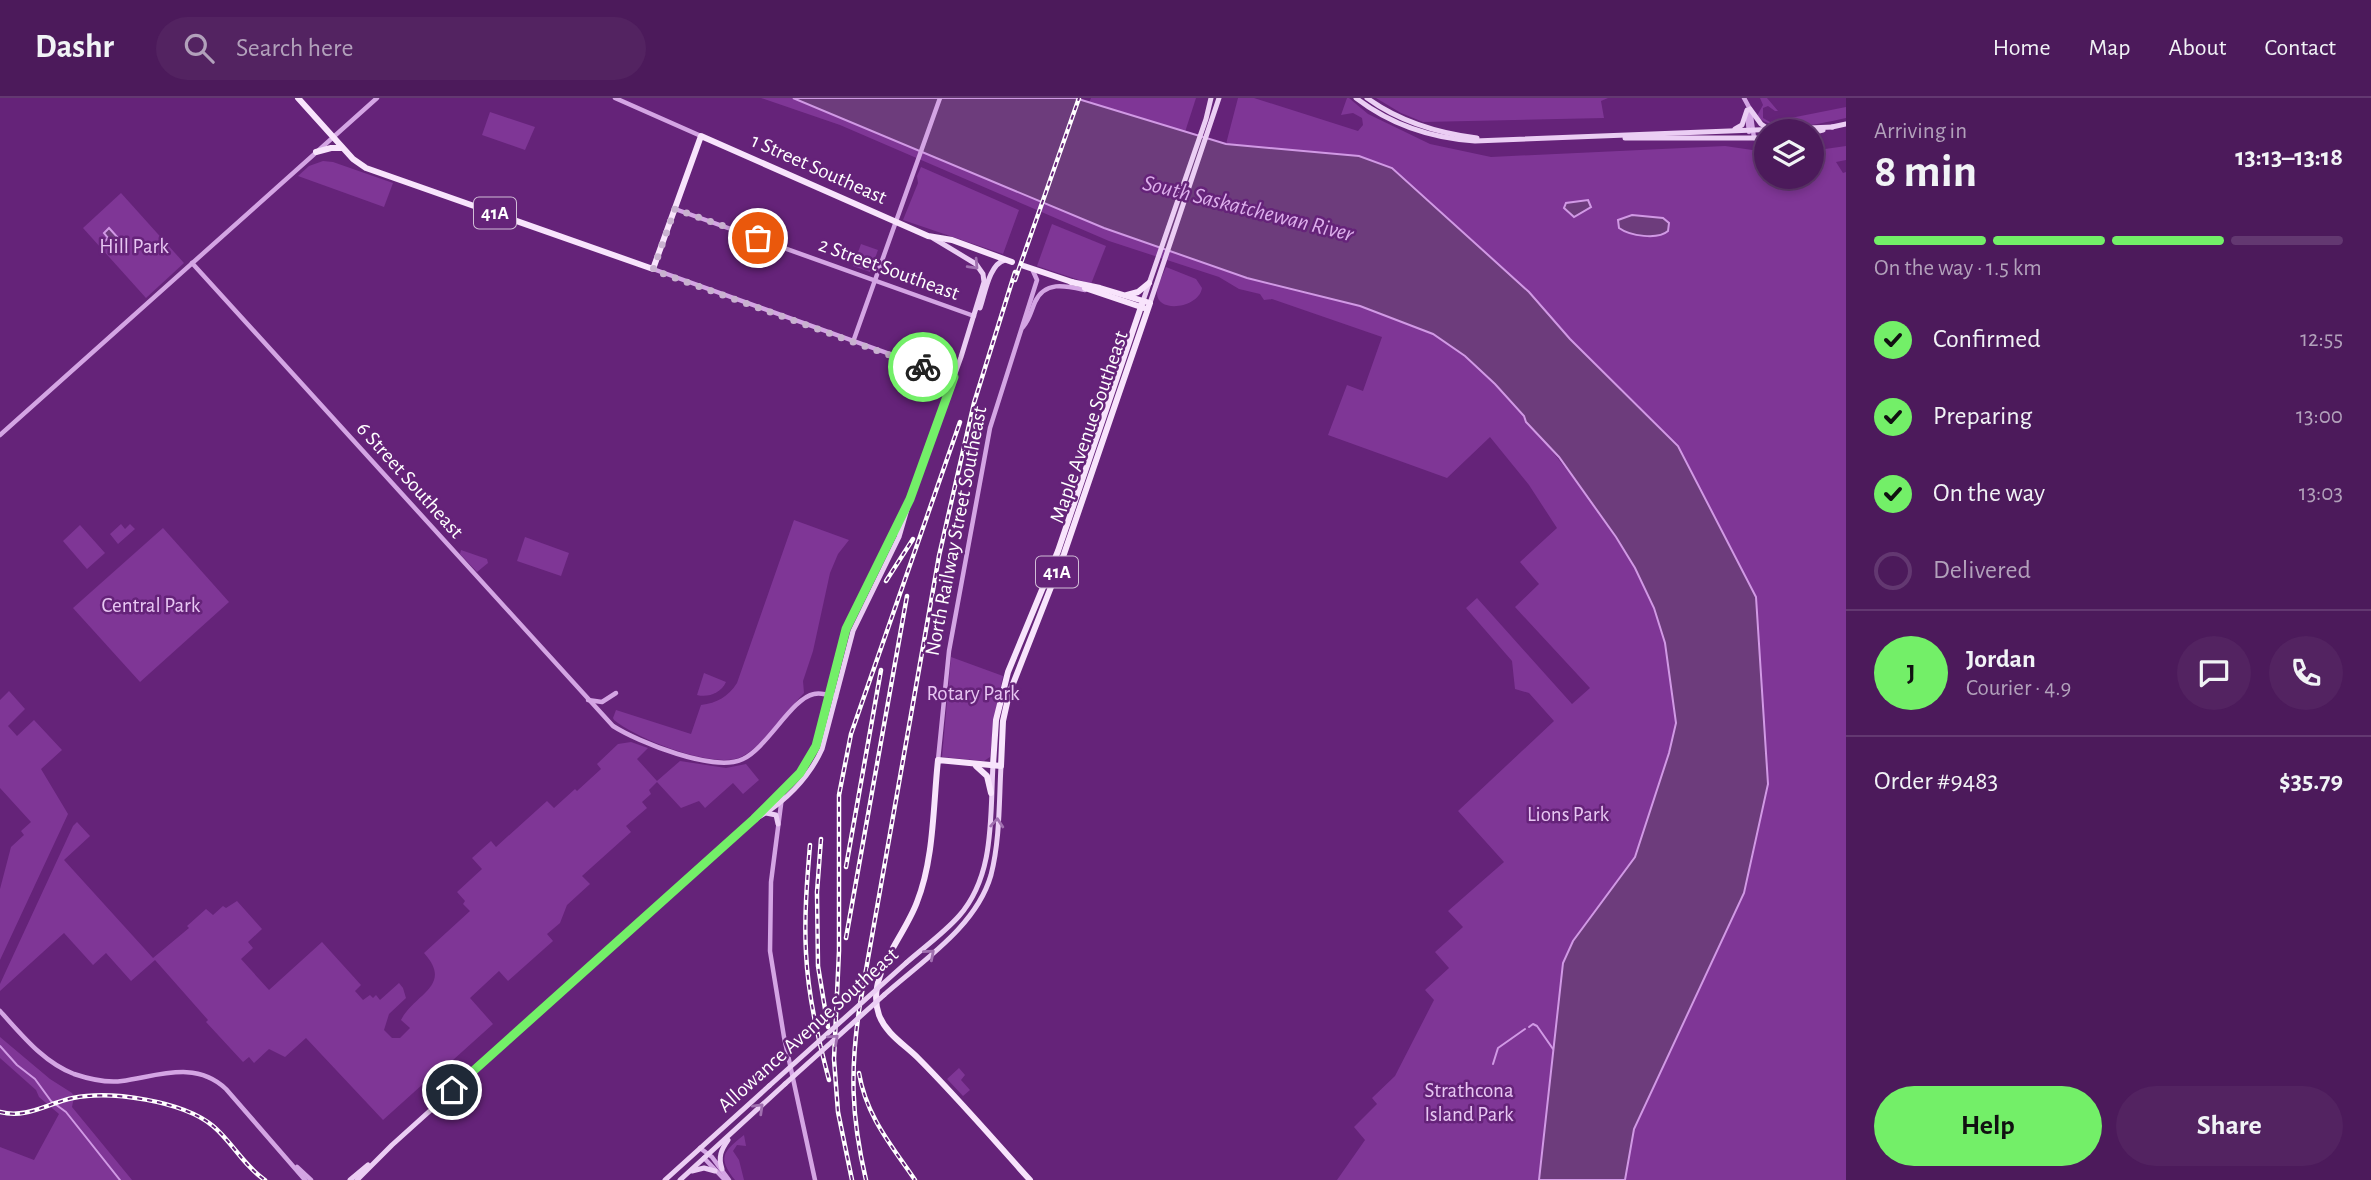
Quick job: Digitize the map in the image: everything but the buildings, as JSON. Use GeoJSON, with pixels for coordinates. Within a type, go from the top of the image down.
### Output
{"type":"FeatureCollection","features":[{"type":"Feature","properties":{"kind":"main road","name":"41A"},"geometry":{"type":"LineString","coordinates":[[298,98],[353,159],[366,168],[653,270]]}},
{"type":"Feature","properties":{"kind":"main road"},"geometry":{"type":"LineString","coordinates":[[1209,120],[1211,98]]}},
{"type":"Feature","properties":{"kind":"main road"},"geometry":{"type":"LineString","coordinates":[[1156,274],[1219,98]]}},
{"type":"Feature","properties":{"kind":"main road"},"geometry":{"type":"LineString","coordinates":[[1356,98],[1380,115],[1416,131],[1456,140],[1754,130]]}},
{"type":"Feature","properties":{"kind":"main road"},"geometry":{"type":"LineString","coordinates":[[1367,98],[1414,124],[1451,135],[1494,140]]}},
{"type":"Feature","properties":{"kind":"main road"},"geometry":{"type":"LineString","coordinates":[[1732,131],[1742,125],[1748,110],[1756,119]]}},
{"type":"Feature","properties":{"kind":"main road"},"geometry":{"type":"LineString","coordinates":[[653,270],[701,136]]}},
{"type":"Feature","properties":{"kind":"main road","name":"1 Street Southeast"},"geometry":{"type":"LineString","coordinates":[[701,136],[928,236],[952,240],[1009,261]]}},
{"type":"Feature","properties":{"kind":"main road"},"geometry":{"type":"LineString","coordinates":[[1601,136],[1752,138]]}},
{"type":"Feature","properties":{"kind":"main road"},"geometry":{"type":"LineString","coordinates":[[316,152],[343,148]]}},
{"type":"Feature","properties":{"kind":"main road"},"geometry":{"type":"LineString","coordinates":[[754,819],[783,799],[804,778],[818,758],[838,655],[846,629],[910,499],[975,316],[984,282],[980,269],[970,259],[928,236]]}},
{"type":"Feature","properties":{"kind":"main road"},"geometry":{"type":"LineString","coordinates":[[975,316],[995,267],[1000,261],[1009,261]]}},
{"type":"Feature","properties":{"kind":"main road"},"geometry":{"type":"LineString","coordinates":[[1028,268],[1099,293],[1145,305]]}},
{"type":"Feature","properties":{"kind":"main road","name":"Maple Avenue Southeast"},"geometry":{"type":"LineString","coordinates":[[973,911],[986,889],[993,865],[1003,721],[1009,694],[1064,554],[1145,305],[1149,283],[1156,274]]}},
{"type":"Feature","properties":{"kind":"main road","name":"Maple Avenue Southeast"},"geometry":{"type":"LineString","coordinates":[[969,902],[982,878],[987,859],[996,720],[1006,676],[1058,551],[1156,274]]}},
{"type":"Feature","properties":{"kind":"main road"},"geometry":{"type":"LineString","coordinates":[[1071,282],[1125,295],[1145,305]]}},
{"type":"Feature","properties":{"kind":"main road"},"geometry":{"type":"LineString","coordinates":[[1125,295],[1138,292],[1149,283]]}},
{"type":"Feature","properties":{"kind":"main road"},"geometry":{"type":"LineString","coordinates":[[350,1180],[754,819],[800,773],[816,746],[832,696]]}},
{"type":"Feature","properties":{"kind":"main road"},"geometry":{"type":"LineString","coordinates":[[938,760],[1001,766]]}},
{"type":"Feature","properties":{"kind":"main road","name":"North Railway Street Southeast"},"geometry":{"type":"LineString","coordinates":[[938,760],[924,883],[910,919],[883,967],[877,984],[878,1012],[888,1030],[918,1057],[1030,1180]]}},
{"type":"Feature","properties":{"kind":"main road"},"geometry":{"type":"LineString","coordinates":[[971,763],[986,773],[991,793]]}},
{"type":"Feature","properties":{"kind":"main road"},"geometry":{"type":"LineString","coordinates":[[766,813],[776,815],[778,824]]}},
{"type":"Feature","properties":{"kind":"main road","name":"Allowance Avenue Southeast"},"geometry":{"type":"LineString","coordinates":[[665,1180],[956,919],[969,902]]}},
{"type":"Feature","properties":{"kind":"main road","name":"Allowance Avenue Southeast"},"geometry":{"type":"LineString","coordinates":[[680,1180],[954,933],[973,911]]}},
{"type":"Feature","properties":{"kind":"main road"},"geometry":{"type":"LineString","coordinates":[[686,1174],[701,1168],[719,1170],[721,1152],[733,1133]]}},
{"type":"Feature","properties":{"kind":"main road"},"geometry":{"type":"LineString","coordinates":[[359,1179],[392,1145]]}},
{"type":"Feature","properties":{"kind":"street"},"geometry":{"type":"LineString","coordinates":[[0,435],[377,98]]}},
{"type":"Feature","properties":{"kind":"street","name":"1 Street Southeast"},"geometry":{"type":"LineString","coordinates":[[615,98],[701,136]]}},
{"type":"Feature","properties":{"kind":"street"},"geometry":{"type":"LineString","coordinates":[[853,342],[940,98]]}},
{"type":"Feature","properties":{"kind":"street"},"geometry":{"type":"LineString","coordinates":[[1744,98],[1752,138]]}},
{"type":"Feature","properties":{"kind":"street","name":"2 Street Southeast"},"geometry":{"type":"LineString","coordinates":[[675,209],[975,316]]}},
{"type":"Feature","properties":{"kind":"street","name":"6 Street Southeast"},"geometry":{"type":"LineString","coordinates":[[192,263],[588,701],[620,730],[681,755],[710,762],[733,763],[756,750],[805,698],[817,693],[832,696]]}},
{"type":"Feature","properties":{"kind":"street","name":"North Railway Street Southeast"},"geometry":{"type":"LineString","coordinates":[[1023,328],[1023,319],[1037,280],[1037,274],[1028,268]]}},
{"type":"Feature","properties":{"kind":"street"},"geometry":{"type":"LineString","coordinates":[[653,270],[954,377]]}},
{"type":"Feature","properties":{"kind":"street","name":"North Railway Street Southeast"},"geometry":{"type":"LineString","coordinates":[[938,760],[949,651],[990,428],[1023,328],[1036,299],[1048,288],[1065,285],[1099,293]]}},
{"type":"Feature","properties":{"kind":"street"},"geometry":{"type":"LineString","coordinates":[[588,701],[602,702],[616,693]]}},
{"type":"Feature","properties":{"kind":"street"},"geometry":{"type":"LineString","coordinates":[[783,789],[771,894],[772,968],[815,1180]]}},
{"type":"Feature","properties":{"kind":"street"},"geometry":{"type":"LineString","coordinates":[[0,1011],[32,1045],[72,1073],[95,1079],[120,1081],[173,1071],[194,1073],[212,1079],[226,1089],[311,1180]]}},
{"type":"Feature","properties":{"kind":"street"},"geometry":{"type":"LineString","coordinates":[[700,1149],[727,1180]]}},
{"type":"Feature","properties":{"kind":"street"},"geometry":{"type":"LineString","coordinates":[[291,1161],[305,1180]]}},
{"type":"Feature","properties":{"kind":"green space"},"geometry":{"type":"Polygon","coordinates":[[[761,98],[793,98],[1104,228],[1247,278],[1360,306],[1433,334],[1465,356],[1495,384],[1587,495],[1635,567],[1654,608],[1665,643],[1676,723],[1635,857],[1573,941],[1563,963],[1539,1180],[1337,1180],[1365,1140],[1354,1127],[1377,1104],[1372,1098],[1395,1076],[1434,1000],[1425,990],[1449,968],[1435,952],[1463,927],[1448,911],[1504,862],[1458,811],[1554,721],[1529,693],[1515,689],[1512,661],[1466,608],[1477,598],[1572,704],[1590,688],[1515,607],[1539,584],[1520,562],[1557,528],[1529,485],[1490,437],[1447,478],[1328,435],[1347,385],[1363,391],[1382,337],[1272,299],[1264,300],[1260,294],[1239,289],[1219,277],[1109,241],[840,125],[761,98]]]}},
{"type":"Feature","properties":{"kind":"green space"},"geometry":{"type":"Polygon","coordinates":[[[1091,98],[1196,98],[1185,132],[1089,103],[1091,98]]]}},
{"type":"Feature","properties":{"kind":"green space"},"geometry":{"type":"Polygon","coordinates":[[[1238,98],[1254,98],[1358,131],[1363,125],[1362,118],[1353,113],[1341,115],[1349,98],[1368,114],[1430,144],[1491,157],[1725,146],[1754,150],[1754,189],[1824,189],[1824,149],[1846,146],[1846,160],[1836,162],[1843,173],[1846,172],[1846,1180],[1625,1180],[1634,1130],[1669,1050],[1768,784],[1570,339],[1529,292],[1392,168],[1226,144],[1238,98]]]}},
{"type":"Feature","properties":{"kind":"green space"},"geometry":{"type":"Polygon","coordinates":[[[1376,98],[1608,98],[1601,101],[1604,118],[1423,122],[1376,98]]]}},
{"type":"Feature","properties":{"kind":"green space"},"geometry":{"type":"Polygon","coordinates":[[[1760,98],[1767,98],[1778,111],[1768,106],[1763,108],[1765,119],[1762,119],[1757,116],[1763,105],[1760,98]]]}},
{"type":"Feature","properties":{"kind":"green space"},"geometry":{"type":"Polygon","coordinates":[[[1846,107],[1846,118],[1824,123],[1824,119],[1785,119],[1846,107]]]}},
{"type":"Feature","properties":{"kind":"green space"},"geometry":{"type":"Polygon","coordinates":[[[490,112],[535,127],[525,150],[482,135],[490,112]]]}},
{"type":"Feature","properties":{"kind":"green space"},"geometry":{"type":"Polygon","coordinates":[[[323,161],[393,183],[384,207],[298,176],[309,166],[323,161]]]}},
{"type":"Feature","properties":{"kind":"green space"},"geometry":{"type":"Polygon","coordinates":[[[921,167],[1019,210],[1003,254],[903,220],[918,183],[917,176],[921,167]]]}},
{"type":"Feature","properties":{"kind":"green space","name":"Hill Park"},"geometry":{"type":"Polygon","coordinates":[[[121,193],[184,263],[146,298],[83,228],[121,193]]]}},
{"type":"Feature","properties":{"kind":"green space"},"geometry":{"type":"Polygon","coordinates":[[[1052,224],[1106,246],[1091,284],[1037,266],[1052,224]]]}},
{"type":"Feature","properties":{"kind":"green space"},"geometry":{"type":"Polygon","coordinates":[[[861,244],[878,250],[870,272],[853,266],[861,244]]]}},
{"type":"Feature","properties":{"kind":"green space"},"geometry":{"type":"Polygon","coordinates":[[[1166,267],[1196,279],[1202,288],[1194,300],[1170,306],[1159,300],[1159,283],[1166,267]]]}},
{"type":"Feature","properties":{"kind":"green space"},"geometry":{"type":"Polygon","coordinates":[[[794,520],[849,540],[838,554],[830,573],[813,651],[803,681],[804,693],[767,736],[743,756],[731,760],[715,759],[658,744],[614,720],[616,710],[691,734],[701,705],[717,701],[730,692],[737,683],[794,520]]]}},
{"type":"Feature","properties":{"kind":"green space"},"geometry":{"type":"Polygon","coordinates":[[[121,524],[125,529],[130,524],[135,529],[118,544],[110,534],[121,524]]]}},
{"type":"Feature","properties":{"kind":"green space"},"geometry":{"type":"Polygon","coordinates":[[[80,525],[105,553],[87,569],[63,541],[80,525]]]}},
{"type":"Feature","properties":{"kind":"green space","name":"Central Park"},"geometry":{"type":"Polygon","coordinates":[[[163,528],[229,602],[140,682],[73,608],[163,528]]]}},
{"type":"Feature","properties":{"kind":"green space"},"geometry":{"type":"Polygon","coordinates":[[[525,537],[569,553],[561,576],[517,561],[525,537]]]}},
{"type":"Feature","properties":{"kind":"green space"},"geometry":{"type":"Polygon","coordinates":[[[461,550],[487,559],[488,563],[477,572],[460,554],[461,550]]]}},
{"type":"Feature","properties":{"kind":"green space","name":"Rotary Park"},"geometry":{"type":"Polygon","coordinates":[[[951,657],[1003,676],[990,757],[984,761],[942,757],[951,657]]]}},
{"type":"Feature","properties":{"kind":"green space"},"geometry":{"type":"Polygon","coordinates":[[[704,673],[726,682],[714,694],[697,695],[704,673]]]}},
{"type":"Feature","properties":{"kind":"green space"},"geometry":{"type":"Polygon","coordinates":[[[9,691],[25,709],[8,726],[17,736],[34,720],[62,750],[41,769],[68,814],[0,960],[0,889],[11,847],[24,835],[21,831],[31,822],[0,788],[0,700],[9,691]]]}},
{"type":"Feature","properties":{"kind":"green space"},"geometry":{"type":"Polygon","coordinates":[[[631,742],[648,748],[637,759],[657,781],[680,761],[726,768],[746,764],[759,780],[743,794],[733,783],[705,808],[699,801],[681,808],[657,782],[649,790],[651,794],[642,802],[647,808],[626,826],[631,832],[582,876],[590,884],[567,905],[560,923],[547,934],[553,941],[508,981],[499,971],[470,998],[493,1024],[453,1060],[457,1066],[450,1073],[443,1066],[383,1120],[306,1038],[285,1057],[269,1049],[254,1063],[249,1057],[243,1062],[155,960],[131,981],[106,953],[93,965],[64,933],[0,991],[0,984],[77,822],[90,836],[64,860],[153,958],[189,928],[187,926],[206,909],[213,915],[223,906],[226,908],[237,901],[262,929],[248,942],[253,948],[241,959],[269,990],[322,942],[361,985],[355,991],[363,1000],[370,995],[373,998],[376,995],[380,1000],[399,983],[406,998],[389,1014],[384,1030],[392,1038],[400,1038],[410,1028],[401,1020],[433,982],[435,974],[432,964],[424,953],[470,911],[457,892],[482,869],[472,858],[491,841],[496,847],[547,801],[554,808],[601,769],[597,764],[618,744],[631,742]]]}},
{"type":"Feature","properties":{"kind":"green space"},"geometry":{"type":"Polygon","coordinates":[[[0,1037],[50,1079],[72,1093],[72,1107],[132,1180],[0,1180],[0,1147],[34,1160],[59,1114],[0,1058],[0,1037]]]}},
{"type":"Feature","properties":{"kind":"green space"},"geometry":{"type":"Polygon","coordinates":[[[959,1068],[965,1075],[961,1080],[970,1090],[963,1096],[947,1079],[959,1068]]]}},
{"type":"Feature","properties":{"kind":"green space"},"geometry":{"type":"Polygon","coordinates":[[[744,1135],[746,1146],[737,1145],[733,1151],[739,1160],[744,1180],[735,1180],[726,1166],[725,1155],[744,1135]]]}},
{"type":"Feature","properties":{"kind":"water","name":"South Saskatchewan River"},"geometry":{"type":"Polygon","coordinates":[[[793,98],[1075,98],[1226,144],[1359,156],[1392,168],[1529,292],[1570,339],[1678,446],[1756,597],[1768,784],[1744,893],[1634,1129],[1625,1180],[1539,1180],[1563,963],[1573,941],[1635,857],[1676,723],[1665,643],[1654,608],[1635,568],[1616,537],[1559,457],[1495,384],[1465,356],[1433,334],[1360,306],[1247,278],[1104,228],[793,98]]]}},
{"type":"Feature","properties":{"kind":"water"},"geometry":{"type":"Polygon","coordinates":[[[1588,200],[1591,207],[1574,217],[1564,208],[1566,203],[1588,200]]]}},
{"type":"Feature","properties":{"kind":"water"},"geometry":{"type":"Polygon","coordinates":[[[1632,215],[1663,218],[1669,223],[1668,231],[1644,236],[1619,228],[1618,220],[1632,215]]]}},
{"type":"Feature","properties":{"kind":"water"},"geometry":{"type":"Polygon","coordinates":[[[109,228],[120,240],[112,252],[103,243],[108,238],[104,233],[109,228]]]}},
{"type":"Feature","properties":{"kind":"waterway"},"geometry":{"type":"LineString","coordinates":[[1529,1027],[1533,1024],[1537,1026],[1553,1049]]}},
{"type":"Feature","properties":{"kind":"waterway"},"geometry":{"type":"LineString","coordinates":[[1493,1064],[1498,1048],[1525,1029]]}},
{"type":"Feature","properties":{"kind":"waterway"},"geometry":{"type":"LineString","coordinates":[[0,1046],[17,1065],[35,1079],[51,1101],[66,1112],[120,1180]]}},
{"type":"Feature","properties":{"kind":"railway"},"geometry":{"type":"LineString","coordinates":[[1015,280],[1079,98]]}},
{"type":"Feature","properties":{"kind":"railway"},"geometry":{"type":"LineString","coordinates":[[866,1180],[857,1135],[854,1092],[860,1004],[939,556],[974,403],[1015,272]]}},
{"type":"Feature","properties":{"kind":"railway"},"geometry":{"type":"LineString","coordinates":[[852,1180],[838,1112],[834,1059],[839,951],[839,795],[851,734],[960,422]]}},
{"type":"Feature","properties":{"kind":"railway"},"geometry":{"type":"LineString","coordinates":[[886,581],[913,539]]}},
{"type":"Feature","properties":{"kind":"railway"},"geometry":{"type":"LineString","coordinates":[[846,938],[907,596]]}},
{"type":"Feature","properties":{"kind":"railway"},"geometry":{"type":"LineString","coordinates":[[846,867],[881,670]]}},
{"type":"Feature","properties":{"kind":"railway"},"geometry":{"type":"LineString","coordinates":[[821,839],[817,892],[818,966],[828,1027]]}},
{"type":"Feature","properties":{"kind":"railway"},"geometry":{"type":"LineString","coordinates":[[810,845],[805,940],[807,969],[814,1017],[829,1080]]}},
{"type":"Feature","properties":{"kind":"railway"},"geometry":{"type":"LineString","coordinates":[[859,1073],[862,1089],[874,1117],[915,1180]]}},
{"type":"Feature","properties":{"kind":"railway"},"geometry":{"type":"LineString","coordinates":[[0,1112],[28,1112],[73,1098],[106,1095],[165,1104],[200,1117],[213,1126],[265,1180]]}},
{"type":"Feature","properties":{"kind":"way so far"},"geometry":{"type":"LineString","coordinates":[[758,238],[675,209],[653,270],[923,367]]}},
{"type":"Feature","properties":{"kind":"route"},"geometry":{"type":"LineString","coordinates":[[452,1090],[754,819],[800,773],[816,746],[846,629],[910,499],[954,377],[923,367]]}},
{"type":"Feature","properties":{"kind":"park label","name":"Lions Park"},"geometry":{"type":"Point","coordinates":[1568,814]}},
{"type":"Feature","properties":{"kind":"park label","name":"Strathcona Island Park"},"geometry":{"type":"Point","coordinates":[1469,1102]}}]}
